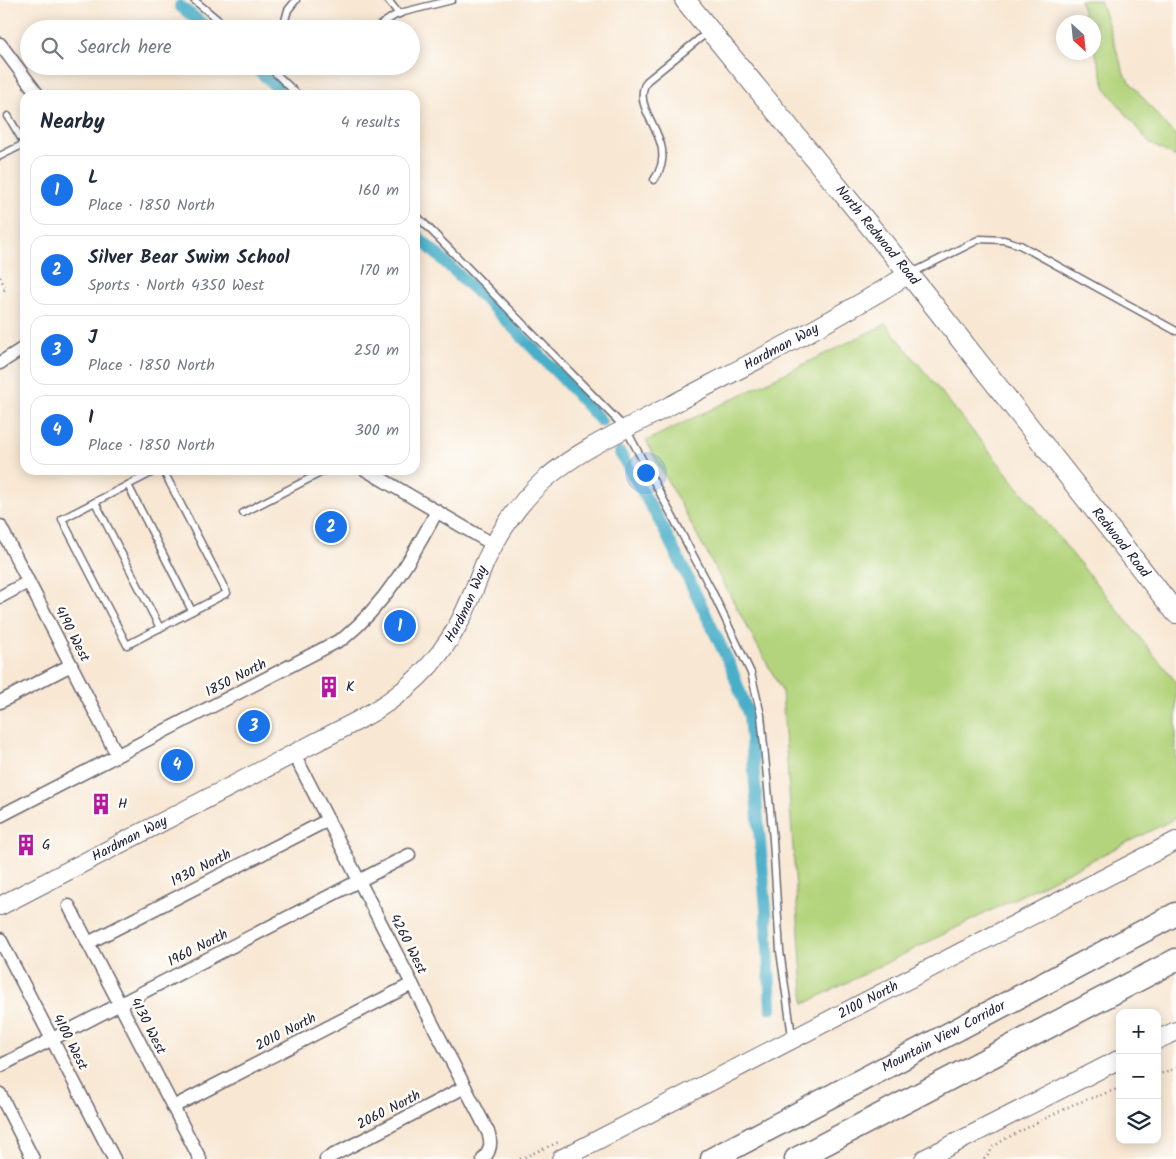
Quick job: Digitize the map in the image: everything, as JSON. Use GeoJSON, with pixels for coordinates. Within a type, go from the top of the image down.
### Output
{"type":"FeatureCollection","features":[{"type":"Feature","properties":{"kind":"highway","name":"Mountain View Corridor"},"geometry":{"type":"LineString","coordinates":[[712,1159],[1176,914]]}},
{"type":"Feature","properties":{"kind":"highway"},"geometry":{"type":"LineString","coordinates":[[796,1159],[1176,960]]}},
{"type":"Feature","properties":{"kind":"main road","name":"North Redwood Road"},"geometry":{"type":"LineString","coordinates":[[685,0],[909,274],[1066,472]]}},
{"type":"Feature","properties":{"kind":"main road","name":"Redwood Road"},"geometry":{"type":"LineString","coordinates":[[1066,472],[1176,613]]}},
{"type":"Feature","properties":{"kind":"street"},"geometry":{"type":"LineString","coordinates":[[0,44],[20,71]]}},
{"type":"Feature","properties":{"kind":"street"},"geometry":{"type":"LineString","coordinates":[[23,75],[34,90]]}},
{"type":"Feature","properties":{"kind":"street","name":"Hardman Way"},"geometry":{"type":"LineString","coordinates":[[0,906],[376,711],[404,692],[434,660],[452,636],[469,604],[482,569],[494,545],[518,508],[543,482],[573,458],[863,303],[909,274]]}},
{"type":"Feature","properties":{"kind":"street"},"geometry":{"type":"LineString","coordinates":[[0,363],[20,350]]}},
{"type":"Feature","properties":{"kind":"street"},"geometry":{"type":"LineString","coordinates":[[375,475],[494,545]]}},
{"type":"Feature","properties":{"kind":"street","name":"1850 North"},"geometry":{"type":"LineString","coordinates":[[0,816],[344,638],[358,626],[400,576],[437,511]]}},
{"type":"Feature","properties":{"kind":"street","name":"4190 West"},"geometry":{"type":"LineString","coordinates":[[0,526],[117,755]]}},
{"type":"Feature","properties":{"kind":"street"},"geometry":{"type":"LineString","coordinates":[[0,596],[28,582]]}},
{"type":"Feature","properties":{"kind":"street"},"geometry":{"type":"LineString","coordinates":[[0,702],[71,665]]}},
{"type":"Feature","properties":{"kind":"street","name":"4260 West"},"geometry":{"type":"LineString","coordinates":[[294,754],[488,1132],[491,1144],[487,1154]]}},
{"type":"Feature","properties":{"kind":"street","name":"1930 North"},"geometry":{"type":"LineString","coordinates":[[88,943],[328,820]]}},
{"type":"Feature","properties":{"kind":"street","name":"2100 North"},"geometry":{"type":"LineString","coordinates":[[560,1150],[793,1040],[1176,841]]}},
{"type":"Feature","properties":{"kind":"street","name":"1960 North"},"geometry":{"type":"LineString","coordinates":[[0,1066],[409,855]]}},
{"type":"Feature","properties":{"kind":"street","name":"4130 West"},"geometry":{"type":"LineString","coordinates":[[69,906],[200,1159]]}},
{"type":"Feature","properties":{"kind":"street","name":"4100 West"},"geometry":{"type":"LineString","coordinates":[[0,939],[114,1159]]}},
{"type":"Feature","properties":{"kind":"street","name":"2010 North"},"geometry":{"type":"LineString","coordinates":[[173,1107],[412,984]]}},
{"type":"Feature","properties":{"kind":"street"},"geometry":{"type":"LineString","coordinates":[[1161,1038],[1176,1031]]}},
{"type":"Feature","properties":{"kind":"street"},"geometry":{"type":"LineString","coordinates":[[924,1159],[1116,1061]]}},
{"type":"Feature","properties":{"kind":"street","name":"2060 North"},"geometry":{"type":"LineString","coordinates":[[326,1159],[465,1087]]}},
{"type":"Feature","properties":{"kind":"street"},"geometry":{"type":"LineString","coordinates":[[0,1094],[33,1159]]}},
{"type":"Feature","properties":{"kind":"lane"},"geometry":{"type":"LineString","coordinates":[[194,0],[218,20]]}},
{"type":"Feature","properties":{"kind":"lane"},"geometry":{"type":"LineString","coordinates":[[285,20],[288,10],[296,0]]}},
{"type":"Feature","properties":{"kind":"lane"},"geometry":{"type":"LineString","coordinates":[[388,0],[399,14]]}},
{"type":"Feature","properties":{"kind":"lane"},"geometry":{"type":"LineString","coordinates":[[389,20],[399,14],[452,0]]}},
{"type":"Feature","properties":{"kind":"lane"},"geometry":{"type":"LineString","coordinates":[[654,180],[659,173],[663,154],[662,145],[641,98],[642,88],[647,81],[710,30]]}},
{"type":"Feature","properties":{"kind":"lane"},"geometry":{"type":"LineString","coordinates":[[277,75],[293,90]]}},
{"type":"Feature","properties":{"kind":"lane"},"geometry":{"type":"LineString","coordinates":[[8,116],[20,136]]}},
{"type":"Feature","properties":{"kind":"lane"},"geometry":{"type":"LineString","coordinates":[[0,156],[20,147]]}},
{"type":"Feature","properties":{"kind":"lane"},"geometry":{"type":"LineString","coordinates":[[420,219],[626,429],[711,588],[751,673],[761,715],[773,840],[780,951],[793,1040]]}},
{"type":"Feature","properties":{"kind":"lane"},"geometry":{"type":"LineString","coordinates":[[909,274],[980,239],[1004,240],[1020,245],[1176,331]]}},
{"type":"Feature","properties":{"kind":"lane"},"geometry":{"type":"LineString","coordinates":[[147,475],[62,519],[127,645],[227,593],[166,475]]}},
{"type":"Feature","properties":{"kind":"lane"},"geometry":{"type":"LineString","coordinates":[[243,513],[316,475]]}},
{"type":"Feature","properties":{"kind":"lane"},"geometry":{"type":"LineString","coordinates":[[128,485],[192,611]]}},
{"type":"Feature","properties":{"kind":"lane"},"geometry":{"type":"LineString","coordinates":[[95,502],[160,628]]}},
{"type":"Feature","properties":{"kind":"path"},"geometry":{"type":"LineString","coordinates":[[0,277],[6,289],[0,292]]}},
{"type":"Feature","properties":{"kind":"path"},"geometry":{"type":"LineString","coordinates":[[1161,1074],[1176,1068]]}},
{"type":"Feature","properties":{"kind":"path"},"geometry":{"type":"LineString","coordinates":[[984,1159],[993,1147],[1005,1139],[1072,1105],[1116,1089]]}},
{"type":"Feature","properties":{"kind":"path"},"geometry":{"type":"LineString","coordinates":[[520,1159],[560,1150]]}},
{"type":"Feature","properties":{"kind":"green space"},"geometry":{"type":"Polygon","coordinates":[[[1080,0],[1100,0],[1125,76],[1168,128],[1176,134],[1176,157],[1149,143],[1106,89],[1098,60],[1101,60],[1101,15],[1084,15],[1080,0]]]}},
{"type":"Feature","properties":{"kind":"green space"},"geometry":{"type":"Polygon","coordinates":[[[886,324],[1176,682],[1176,818],[804,1004],[782,691],[646,441],[886,324]]]}},
{"type":"Feature","properties":{"kind":"waterway"},"geometry":{"type":"LineString","coordinates":[[180,6],[198,20]]}},
{"type":"Feature","properties":{"kind":"waterway"},"geometry":{"type":"LineString","coordinates":[[264,75],[280,90]]}},
{"type":"Feature","properties":{"kind":"waterway"},"geometry":{"type":"LineString","coordinates":[[420,239],[492,306],[601,421]]}},
{"type":"Feature","properties":{"kind":"waterway"},"geometry":{"type":"LineString","coordinates":[[620,453],[660,522],[694,590],[730,665],[749,716],[766,909],[771,1008]]}},
{"type":"Feature","properties":{"kind":"place","name":"Silver Bear Swim School"},"geometry":{"type":"Point","coordinates":[331,527]}},
{"type":"Feature","properties":{"kind":"place","name":"L"},"geometry":{"type":"Point","coordinates":[400,626]}},
{"type":"Feature","properties":{"kind":"place","name":"K"},"geometry":{"type":"Point","coordinates":[329,687]}},
{"type":"Feature","properties":{"kind":"place","name":"J"},"geometry":{"type":"Point","coordinates":[254,726]}},
{"type":"Feature","properties":{"kind":"place","name":"I"},"geometry":{"type":"Point","coordinates":[177,765]}},
{"type":"Feature","properties":{"kind":"place","name":"H"},"geometry":{"type":"Point","coordinates":[101,804]}},
{"type":"Feature","properties":{"kind":"place","name":"G"},"geometry":{"type":"Point","coordinates":[26,845]}}]}
